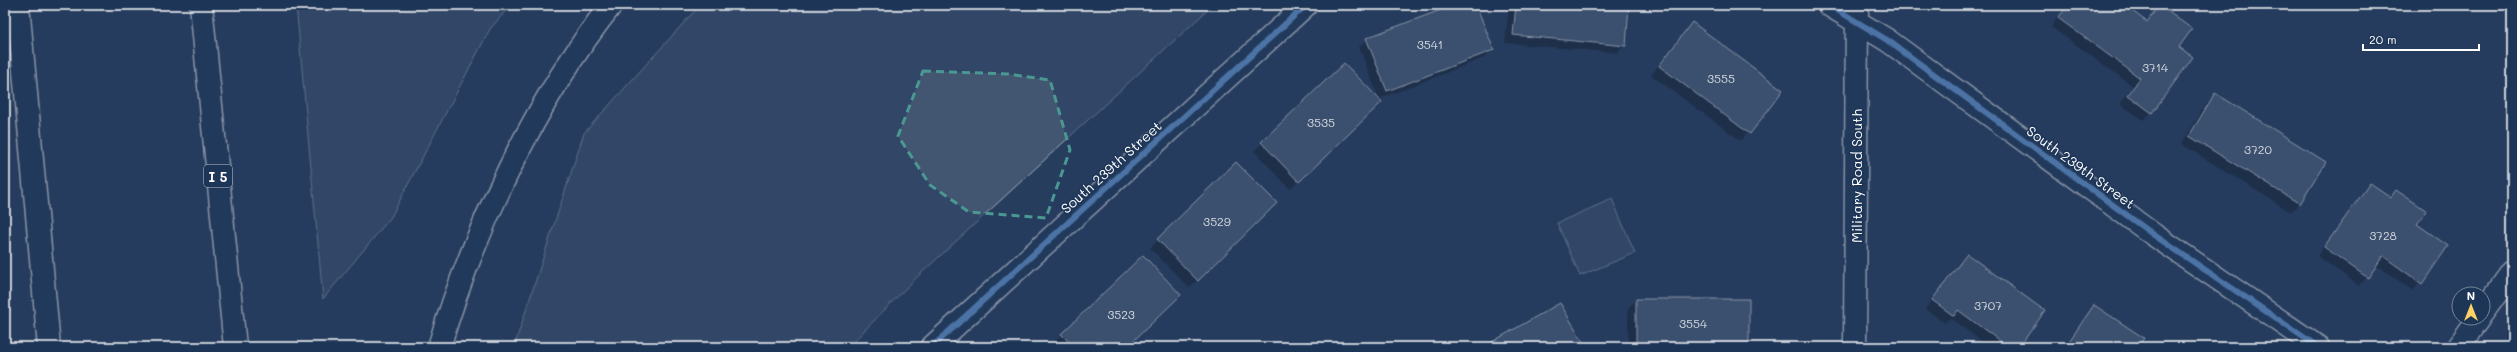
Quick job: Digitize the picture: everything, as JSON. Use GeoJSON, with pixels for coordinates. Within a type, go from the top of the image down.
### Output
{"type":"FeatureCollection","features":[{"type":"Feature","properties":{"kind":"main road"},"geometry":{"type":"LineString","coordinates":[[18,5],[49,347]]}},
{"type":"Feature","properties":{"kind":"main road","name":"I 5"},"geometry":{"type":"LineString","coordinates":[[201,5],[235,347]]}},
{"type":"Feature","properties":{"kind":"main road"},"geometry":{"type":"LineString","coordinates":[[439,347],[478,241],[526,135],[565,68],[611,5]]}},
{"type":"Feature","properties":{"kind":"main road","name":"South 239th Street"},"geometry":{"type":"LineString","coordinates":[[932,347],[1306,5]]}},
{"type":"Feature","properties":{"kind":"main road","name":"South 239th Street"},"geometry":{"type":"LineString","coordinates":[[1829,5],[1857,14],[1887,40],[2154,236],[2318,347]]}},
{"type":"Feature","properties":{"kind":"main road","name":"Military Road South"},"geometry":{"type":"LineString","coordinates":[[1855,347],[1857,14]]}},
{"type":"Feature","properties":{"kind":"main road"},"geometry":{"type":"LineString","coordinates":[[2491,301],[2512,272]]}},
{"type":"Feature","properties":{"kind":"main road"},"geometry":{"type":"LineString","coordinates":[[2458,347],[2473,326]]}},
{"type":"Feature","properties":{"kind":"highlighted area"},"geometry":{"type":"Polygon","coordinates":[[[923,71],[1008,74],[1050,80],[1070,150],[1046,218],[969,212],[930,185],[898,136],[923,71]]]}},
{"type":"Feature","properties":{"kind":"shaded area"},"geometry":{"type":"Polygon","coordinates":[[[296,5],[511,5],[490,29],[391,217],[323,299],[296,5]]]}},
{"type":"Feature","properties":{"kind":"shaded area"},"geometry":{"type":"Polygon","coordinates":[[[700,5],[1213,5],[915,279],[848,347],[514,347],[584,133],[700,5]]]}},
{"type":"Feature","properties":{"kind":"shaded area"},"geometry":{"type":"Polygon","coordinates":[[[1612,199],[1635,253],[1580,276],[1557,223],[1612,199]]]}},
{"type":"Feature","properties":{"kind":"building"},"geometry":{"type":"Polygon","coordinates":[[[1454,5],[1476,5],[1494,50],[1387,91],[1366,38],[1454,5]]]}},
{"type":"Feature","properties":{"kind":"building"},"geometry":{"type":"Polygon","coordinates":[[[1516,5],[1629,5],[1626,46],[1513,35],[1516,5]]]}},
{"type":"Feature","properties":{"kind":"building"},"geometry":{"type":"Polygon","coordinates":[[[2068,5],[2124,5],[2147,22],[2159,5],[2192,29],[2179,47],[2193,57],[2152,113],[2128,95],[2140,78],[2058,18],[2068,5]]]}},
{"type":"Feature","properties":{"kind":"building"},"geometry":{"type":"Polygon","coordinates":[[[1692,22],[1783,90],[1750,134],[1659,66],[1692,22]]]}},
{"type":"Feature","properties":{"kind":"building"},"geometry":{"type":"Polygon","coordinates":[[[1344,63],[1382,102],[1299,182],[1261,142],[1344,63]]]}},
{"type":"Feature","properties":{"kind":"building"},"geometry":{"type":"Polygon","coordinates":[[[2215,93],[2326,162],[2300,204],[2189,136],[2215,93]]]}},
{"type":"Feature","properties":{"kind":"building"},"geometry":{"type":"Polygon","coordinates":[[[1236,162],[1277,203],[1198,281],[1157,239],[1236,162]]]}},
{"type":"Feature","properties":{"kind":"building"},"geometry":{"type":"Polygon","coordinates":[[[2370,183],[2391,197],[2396,190],[2427,211],[2417,224],[2448,246],[2422,284],[2383,256],[2368,278],[2324,247],[2370,183]]]}},
{"type":"Feature","properties":{"kind":"building"},"geometry":{"type":"Polygon","coordinates":[[[1967,254],[2045,311],[2019,347],[2008,347],[1958,310],[1954,316],[1932,300],[1967,254]]]}},
{"type":"Feature","properties":{"kind":"building"},"geometry":{"type":"Polygon","coordinates":[[[1143,255],[1181,295],[1127,347],[1074,347],[1061,334],[1143,255]]]}},
{"type":"Feature","properties":{"kind":"building"},"geometry":{"type":"Polygon","coordinates":[[[1636,299],[1749,299],[1749,347],[1636,347],[1636,299]]]}},
{"type":"Feature","properties":{"kind":"building"},"geometry":{"type":"Polygon","coordinates":[[[1560,303],[1586,347],[1483,347],[1560,303]]]}},
{"type":"Feature","properties":{"kind":"building"},"geometry":{"type":"Polygon","coordinates":[[[2094,305],[2144,338],[2138,347],[2065,347],[2094,305]]]}},
{"type":"Feature","properties":{"kind":"cycle path"},"geometry":{"type":"LineString","coordinates":[[932,347],[1306,5]]}},
{"type":"Feature","properties":{"kind":"cycle path"},"geometry":{"type":"LineString","coordinates":[[1829,5],[1887,40],[2154,235],[2318,347]]}}]}
